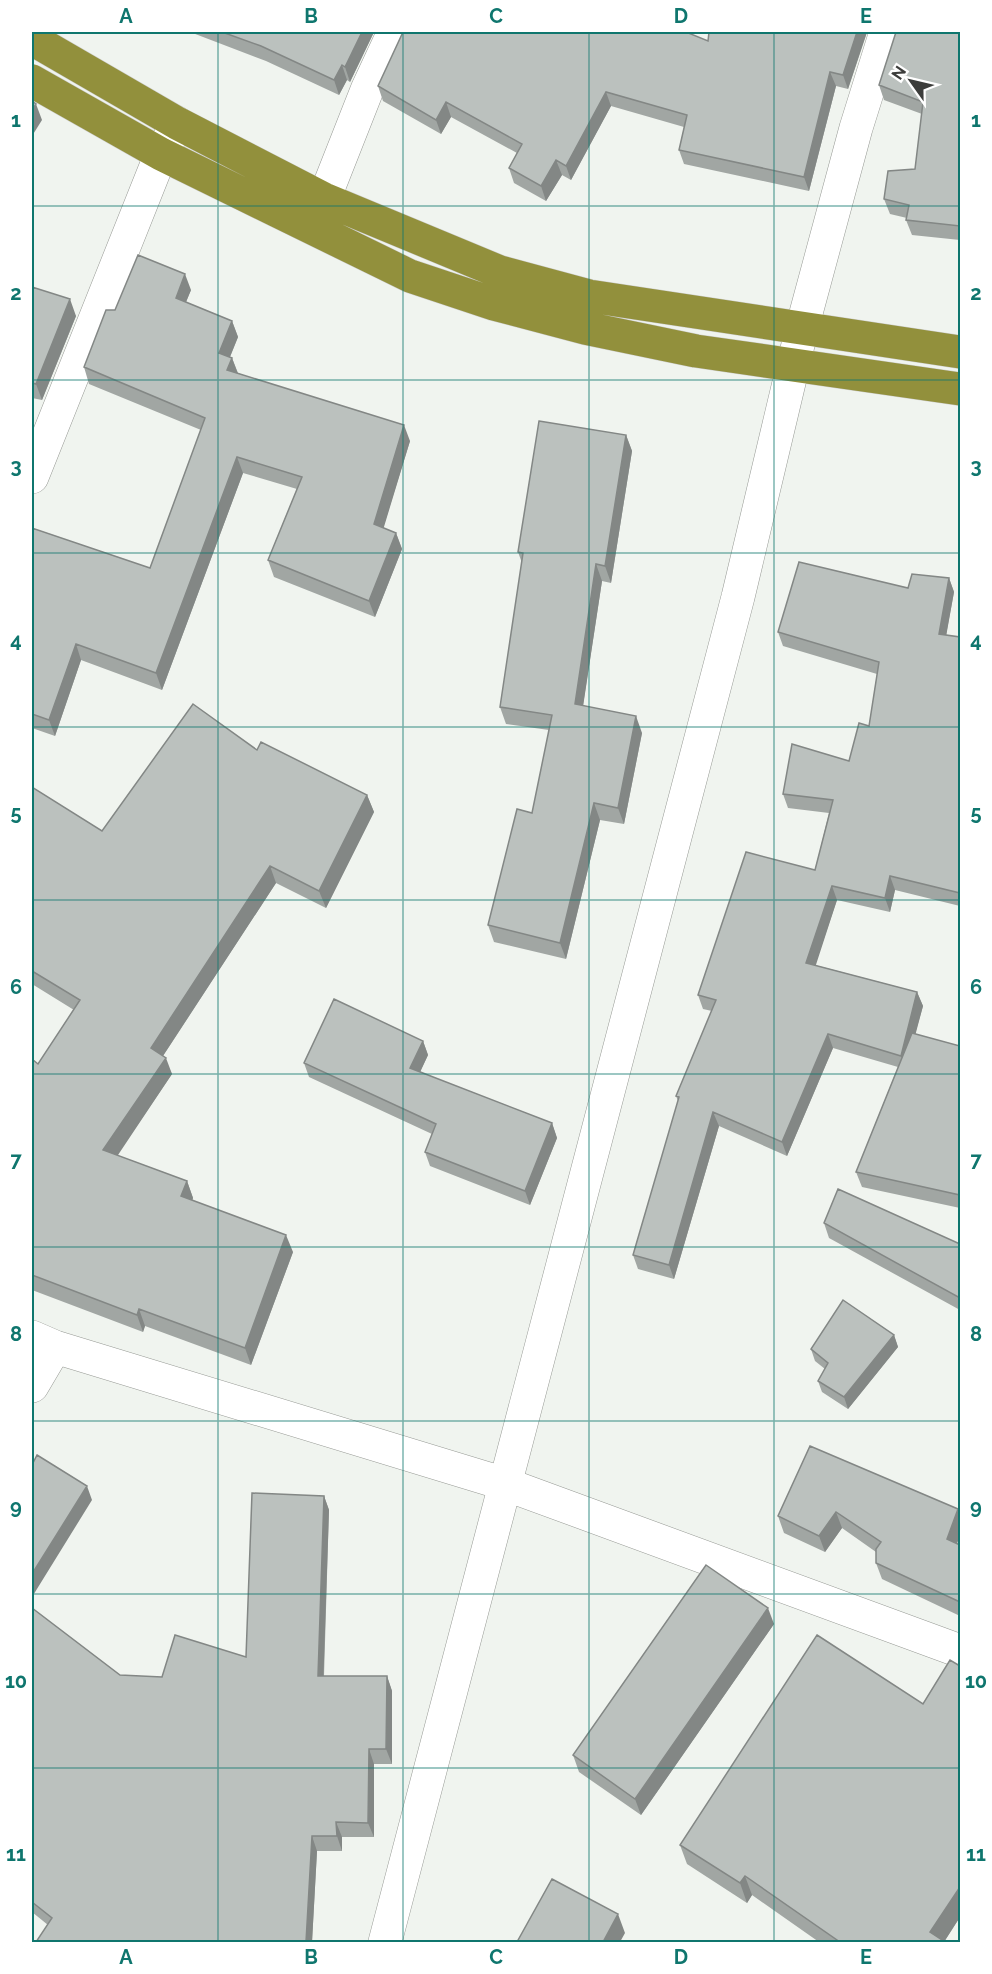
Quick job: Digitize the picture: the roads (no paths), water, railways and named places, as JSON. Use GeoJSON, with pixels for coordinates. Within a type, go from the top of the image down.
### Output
{"type":"FeatureCollection","features":[{"type":"Feature","properties":{"kind":"highway"},"geometry":{"type":"LineString","coordinates":[[32,39],[177,123],[324,200],[500,272],[589,296],[702,315],[960,352]]}},
{"type":"Feature","properties":{"kind":"highway"},"geometry":{"type":"LineString","coordinates":[[32,81],[161,154],[410,276],[494,304],[685,349],[960,389]]}},
{"type":"Feature","properties":{"kind":"street"},"geometry":{"type":"LineString","coordinates":[[324,200],[367,90],[394,32]]}},
{"type":"Feature","properties":{"kind":"street"},"geometry":{"type":"LineString","coordinates":[[385,1942],[738,597],[792,365],[856,128],[886,32]]}},
{"type":"Feature","properties":{"kind":"street"},"geometry":{"type":"LineString","coordinates":[[32,477],[161,154],[177,123]]}},
{"type":"Feature","properties":{"kind":"street"},"geometry":{"type":"LineString","coordinates":[[32,1386],[43,1342],[505,1484],[960,1651]]}}]}
